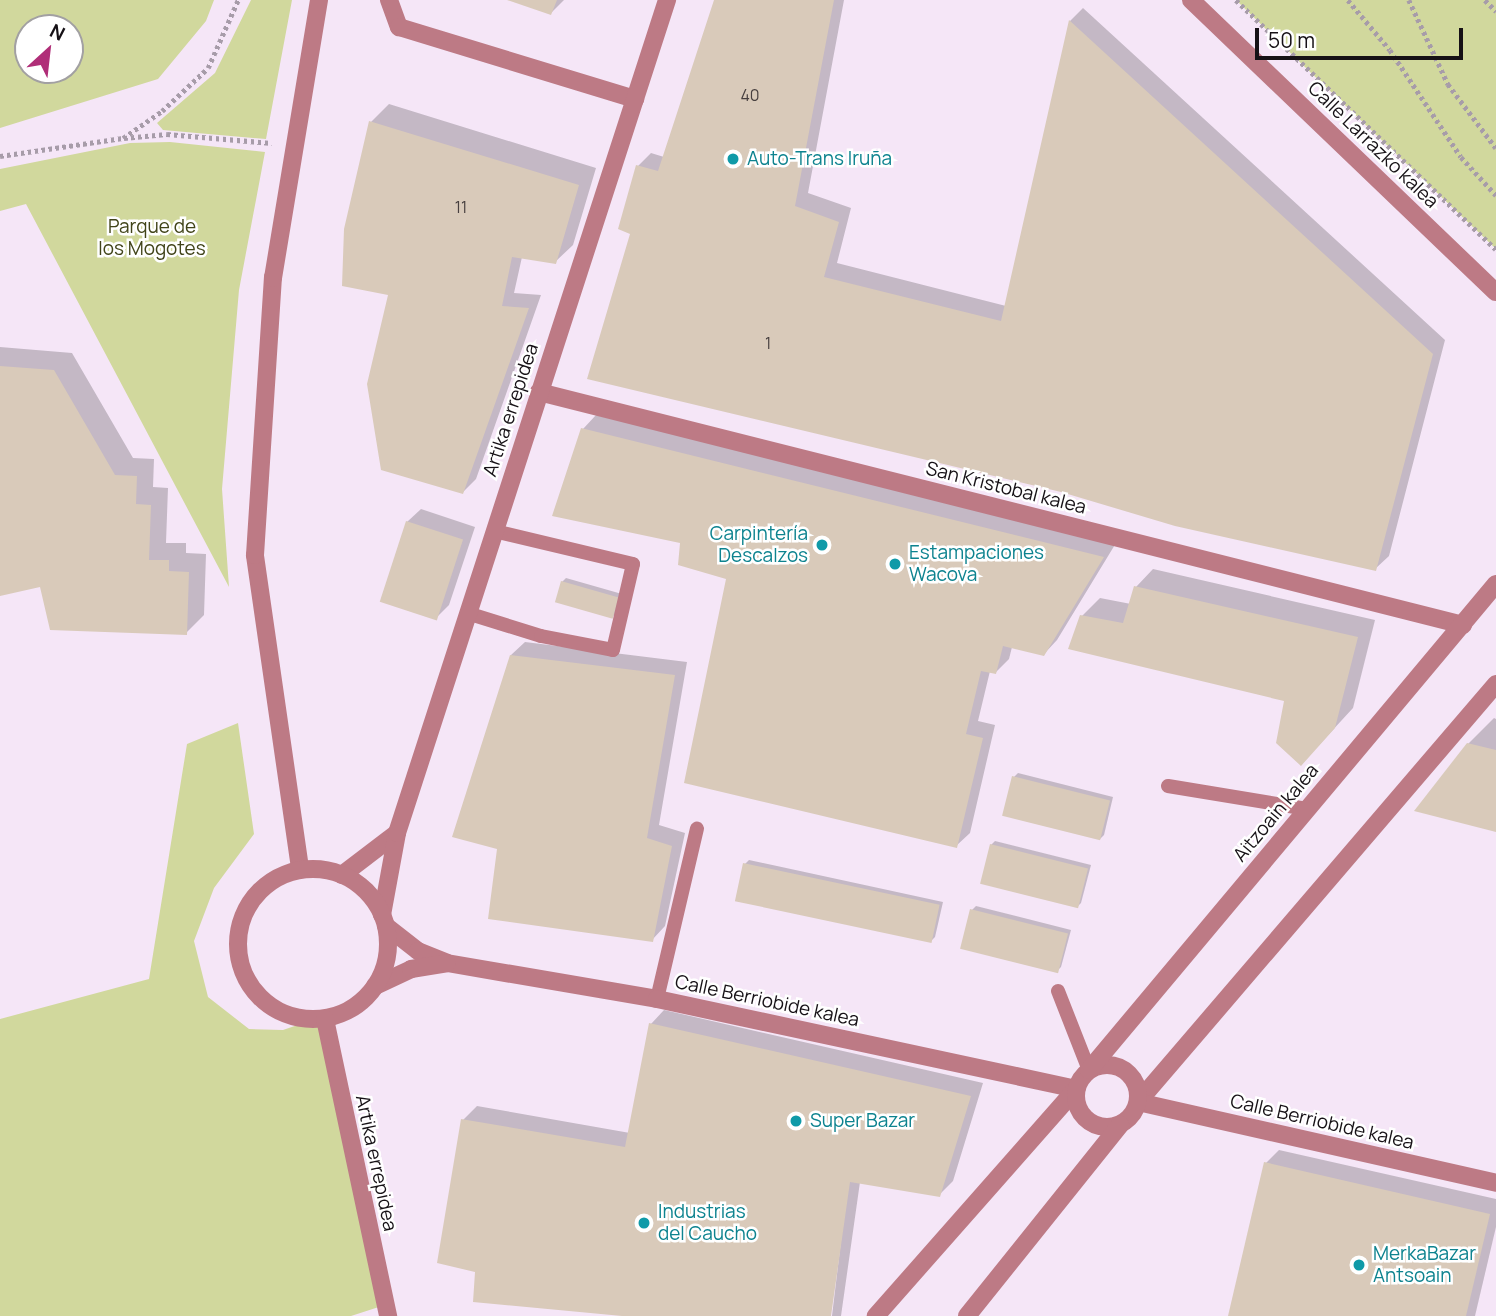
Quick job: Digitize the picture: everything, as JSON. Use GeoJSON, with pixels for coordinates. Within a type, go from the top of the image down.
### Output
{"type":"FeatureCollection","features":[{"type":"Feature","properties":{"kind":"street"},"geometry":{"type":"LineString","coordinates":[[300,868],[255,555],[273,278],[319,0]]}},
{"type":"Feature","properties":{"kind":"street"},"geometry":{"type":"LineString","coordinates":[[389,0],[399,27],[635,99]]}},
{"type":"Feature","properties":{"kind":"street","name":"Artika errepidea"},"geometry":{"type":"LineString","coordinates":[[384,920],[397,833],[667,0]]}},
{"type":"Feature","properties":{"kind":"street","name":"Calle Larrazko kalea"},"geometry":{"type":"LineString","coordinates":[[1191,0],[1496,292]]}},
{"type":"Feature","properties":{"kind":"street","name":"San Kristobal kalea"},"geometry":{"type":"LineString","coordinates":[[539,392],[1463,625]]}},
{"type":"Feature","properties":{"kind":"street","name":"Aitzoain kalea"},"geometry":{"type":"LineString","coordinates":[[1089,1070],[1496,584]]}},
{"type":"Feature","properties":{"kind":"street"},"geometry":{"type":"LineString","coordinates":[[967,1316],[1138,1102],[1496,684]]}},
{"type":"Feature","properties":{"kind":"street"},"geometry":{"type":"LineString","coordinates":[[342,875],[397,833]]}},
{"type":"Feature","properties":{"kind":"street"},"geometry":{"type":"LineString","coordinates":[[300,868],[342,875],[359,885],[384,920],[388,951],[375,986],[348,1011],[325,1019],[303,1019],[264,1002],[240,966],[239,933],[250,903],[264,887],[300,868]]}},
{"type":"Feature","properties":{"kind":"street","name":"Calle Berriobide kalea"},"geometry":{"type":"LineString","coordinates":[[384,920],[418,951],[447,963],[657,999],[1076,1089]]}},
{"type":"Feature","properties":{"kind":"street","name":"Calle Berriobide kalea"},"geometry":{"type":"LineString","coordinates":[[375,986],[411,969],[447,963]]}},
{"type":"Feature","properties":{"kind":"street","name":"Artika errepidea"},"geometry":{"type":"LineString","coordinates":[[325,1019],[388,1316]]}},
{"type":"Feature","properties":{"kind":"street"},"geometry":{"type":"LineString","coordinates":[[876,1316],[1076,1089],[1089,1070],[1109,1065],[1128,1073],[1138,1102]]}},
{"type":"Feature","properties":{"kind":"street"},"geometry":{"type":"LineString","coordinates":[[1076,1089],[1078,1109],[1091,1124],[1120,1125]]}},
{"type":"Feature","properties":{"kind":"street","name":"Calle Berriobide kalea"},"geometry":{"type":"LineString","coordinates":[[1138,1102],[1496,1183]]}},
{"type":"Feature","properties":{"kind":"lane"},"geometry":{"type":"LineString","coordinates":[[467,613],[541,636],[613,650],[634,564],[494,531]]}},
{"type":"Feature","properties":{"kind":"lane"},"geometry":{"type":"LineString","coordinates":[[1168,786],[1307,809]]}},
{"type":"Feature","properties":{"kind":"lane"},"geometry":{"type":"LineString","coordinates":[[657,999],[697,829]]}},
{"type":"Feature","properties":{"kind":"lane"},"geometry":{"type":"LineString","coordinates":[[1058,991],[1089,1070]]}},
{"type":"Feature","properties":{"kind":"path"},"geometry":{"type":"LineString","coordinates":[[123,138],[162,111],[208,68],[238,0]]}},
{"type":"Feature","properties":{"kind":"path"},"geometry":{"type":"LineString","coordinates":[[1236,0],[1496,249]]}},
{"type":"Feature","properties":{"kind":"path"},"geometry":{"type":"LineString","coordinates":[[1348,0],[1391,50],[1461,157],[1496,195]]}},
{"type":"Feature","properties":{"kind":"path"},"geometry":{"type":"LineString","coordinates":[[1409,0],[1448,83],[1496,148]]}},
{"type":"Feature","properties":{"kind":"path"},"geometry":{"type":"LineString","coordinates":[[1485,0],[1496,11]]}},
{"type":"Feature","properties":{"kind":"path"},"geometry":{"type":"LineString","coordinates":[[0,156],[167,134],[272,143]]}},
{"type":"Feature","properties":{"kind":"green space"},"geometry":{"type":"Polygon","coordinates":[[[0,0],[214,0],[206,21],[158,79],[0,128],[0,0]]]}},
{"type":"Feature","properties":{"kind":"green space"},"geometry":{"type":"Polygon","coordinates":[[[251,0],[292,0],[266,139],[163,130],[157,123],[215,73],[251,0]]]}},
{"type":"Feature","properties":{"kind":"green space"},"geometry":{"type":"Polygon","coordinates":[[[1236,0],[1496,0],[1496,249],[1307,69],[1236,0]]]}},
{"type":"Feature","properties":{"kind":"green space","name":"Parque de los Mogotes"},"geometry":{"type":"Polygon","coordinates":[[[170,142],[265,152],[239,290],[222,489],[229,587],[26,204],[0,211],[0,169],[130,143],[170,142]]]}},
{"type":"Feature","properties":{"kind":"green space"},"geometry":{"type":"Polygon","coordinates":[[[238,723],[254,834],[214,888],[194,941],[208,997],[249,1029],[283,1030],[324,1016],[385,1305],[351,1316],[0,1316],[0,1019],[149,979],[187,744],[238,723]]]}},
{"type":"Feature","properties":{"kind":"building"},"geometry":{"type":"Polygon","coordinates":[[[507,0],[557,0],[551,15],[507,0]]]}},
{"type":"Feature","properties":{"kind":"building"},"geometry":{"type":"Polygon","coordinates":[[[714,0],[834,0],[795,206],[839,222],[824,277],[1001,321],[1069,20],[1433,354],[1376,571],[1175,526],[1061,492],[587,379],[630,234],[618,229],[636,165],[658,171],[714,0]]]}},
{"type":"Feature","properties":{"kind":"building"},"geometry":{"type":"Polygon","coordinates":[[[369,121],[579,185],[556,264],[512,257],[502,306],[529,308],[463,494],[381,470],[367,384],[388,295],[342,286],[344,229],[369,121]]]}},
{"type":"Feature","properties":{"kind":"building"},"geometry":{"type":"Polygon","coordinates":[[[0,366],[54,370],[115,475],[137,476],[136,504],[151,505],[149,560],[169,560],[169,571],[189,572],[187,635],[50,630],[40,587],[0,596],[0,366]]]}},
{"type":"Feature","properties":{"kind":"building"},"geometry":{"type":"Polygon","coordinates":[[[581,428],[1104,557],[1044,656],[1003,646],[996,674],[981,671],[966,734],[983,738],[957,848],[684,783],[726,579],[678,565],[680,543],[552,516],[581,428]]]}},
{"type":"Feature","properties":{"kind":"building"},"geometry":{"type":"Polygon","coordinates":[[[406,521],[463,540],[437,620],[380,602],[406,521]]]}},
{"type":"Feature","properties":{"kind":"building"},"geometry":{"type":"Polygon","coordinates":[[[561,581],[619,598],[613,619],[555,602],[561,581]]]}},
{"type":"Feature","properties":{"kind":"building"},"geometry":{"type":"Polygon","coordinates":[[[1134,586],[1358,637],[1335,728],[1301,766],[1276,743],[1284,701],[1068,649],[1080,615],[1123,623],[1134,586]]]}},
{"type":"Feature","properties":{"kind":"building"},"geometry":{"type":"Polygon","coordinates":[[[510,655],[675,675],[647,838],[672,846],[653,942],[488,919],[497,849],[452,837],[510,655]]]}},
{"type":"Feature","properties":{"kind":"building"},"geometry":{"type":"Polygon","coordinates":[[[1467,743],[1496,750],[1496,832],[1414,811],[1467,743]]]}},
{"type":"Feature","properties":{"kind":"building"},"geometry":{"type":"Polygon","coordinates":[[[1012,776],[1110,800],[1100,840],[1002,816],[1012,776]]]}},
{"type":"Feature","properties":{"kind":"building"},"geometry":{"type":"Polygon","coordinates":[[[990,844],[1088,868],[1078,908],[980,884],[990,844]]]}},
{"type":"Feature","properties":{"kind":"building"},"geometry":{"type":"Polygon","coordinates":[[[743,863],[940,905],[931,943],[735,901],[743,863]]]}},
{"type":"Feature","properties":{"kind":"building"},"geometry":{"type":"Polygon","coordinates":[[[970,909],[1068,933],[1058,973],[960,949],[970,909]]]}},
{"type":"Feature","properties":{"kind":"building","name":"Industrias del Caucho"},"geometry":{"type":"Polygon","coordinates":[[[649,1023],[971,1096],[940,1197],[850,1182],[831,1316],[622,1316],[473,1302],[475,1272],[437,1263],[461,1119],[625,1147],[649,1023]]]}},
{"type":"Feature","properties":{"kind":"building","name":"MerkaBazar Antsoain"},"geometry":{"type":"Polygon","coordinates":[[[1264,1162],[1490,1214],[1466,1316],[1228,1316],[1264,1162]]]}},
{"type":"Feature","properties":{"kind":"place","name":"Auto-Trans Iruña"},"geometry":{"type":"Point","coordinates":[733,159]}},
{"type":"Feature","properties":{"kind":"place","name":"Carpintería Descalzos"},"geometry":{"type":"Point","coordinates":[822,545]}},
{"type":"Feature","properties":{"kind":"place","name":"Estampaciones Wacova"},"geometry":{"type":"Point","coordinates":[895,564]}},
{"type":"Feature","properties":{"kind":"place","name":"Super Bazar"},"geometry":{"type":"Point","coordinates":[796,1121]}},
{"type":"Feature","properties":{"kind":"place","name":"Industrias del Caucho"},"geometry":{"type":"Point","coordinates":[644,1223]}},
{"type":"Feature","properties":{"kind":"place","name":"MerkaBazar Antsoain"},"geometry":{"type":"Point","coordinates":[1359,1265]}}]}
